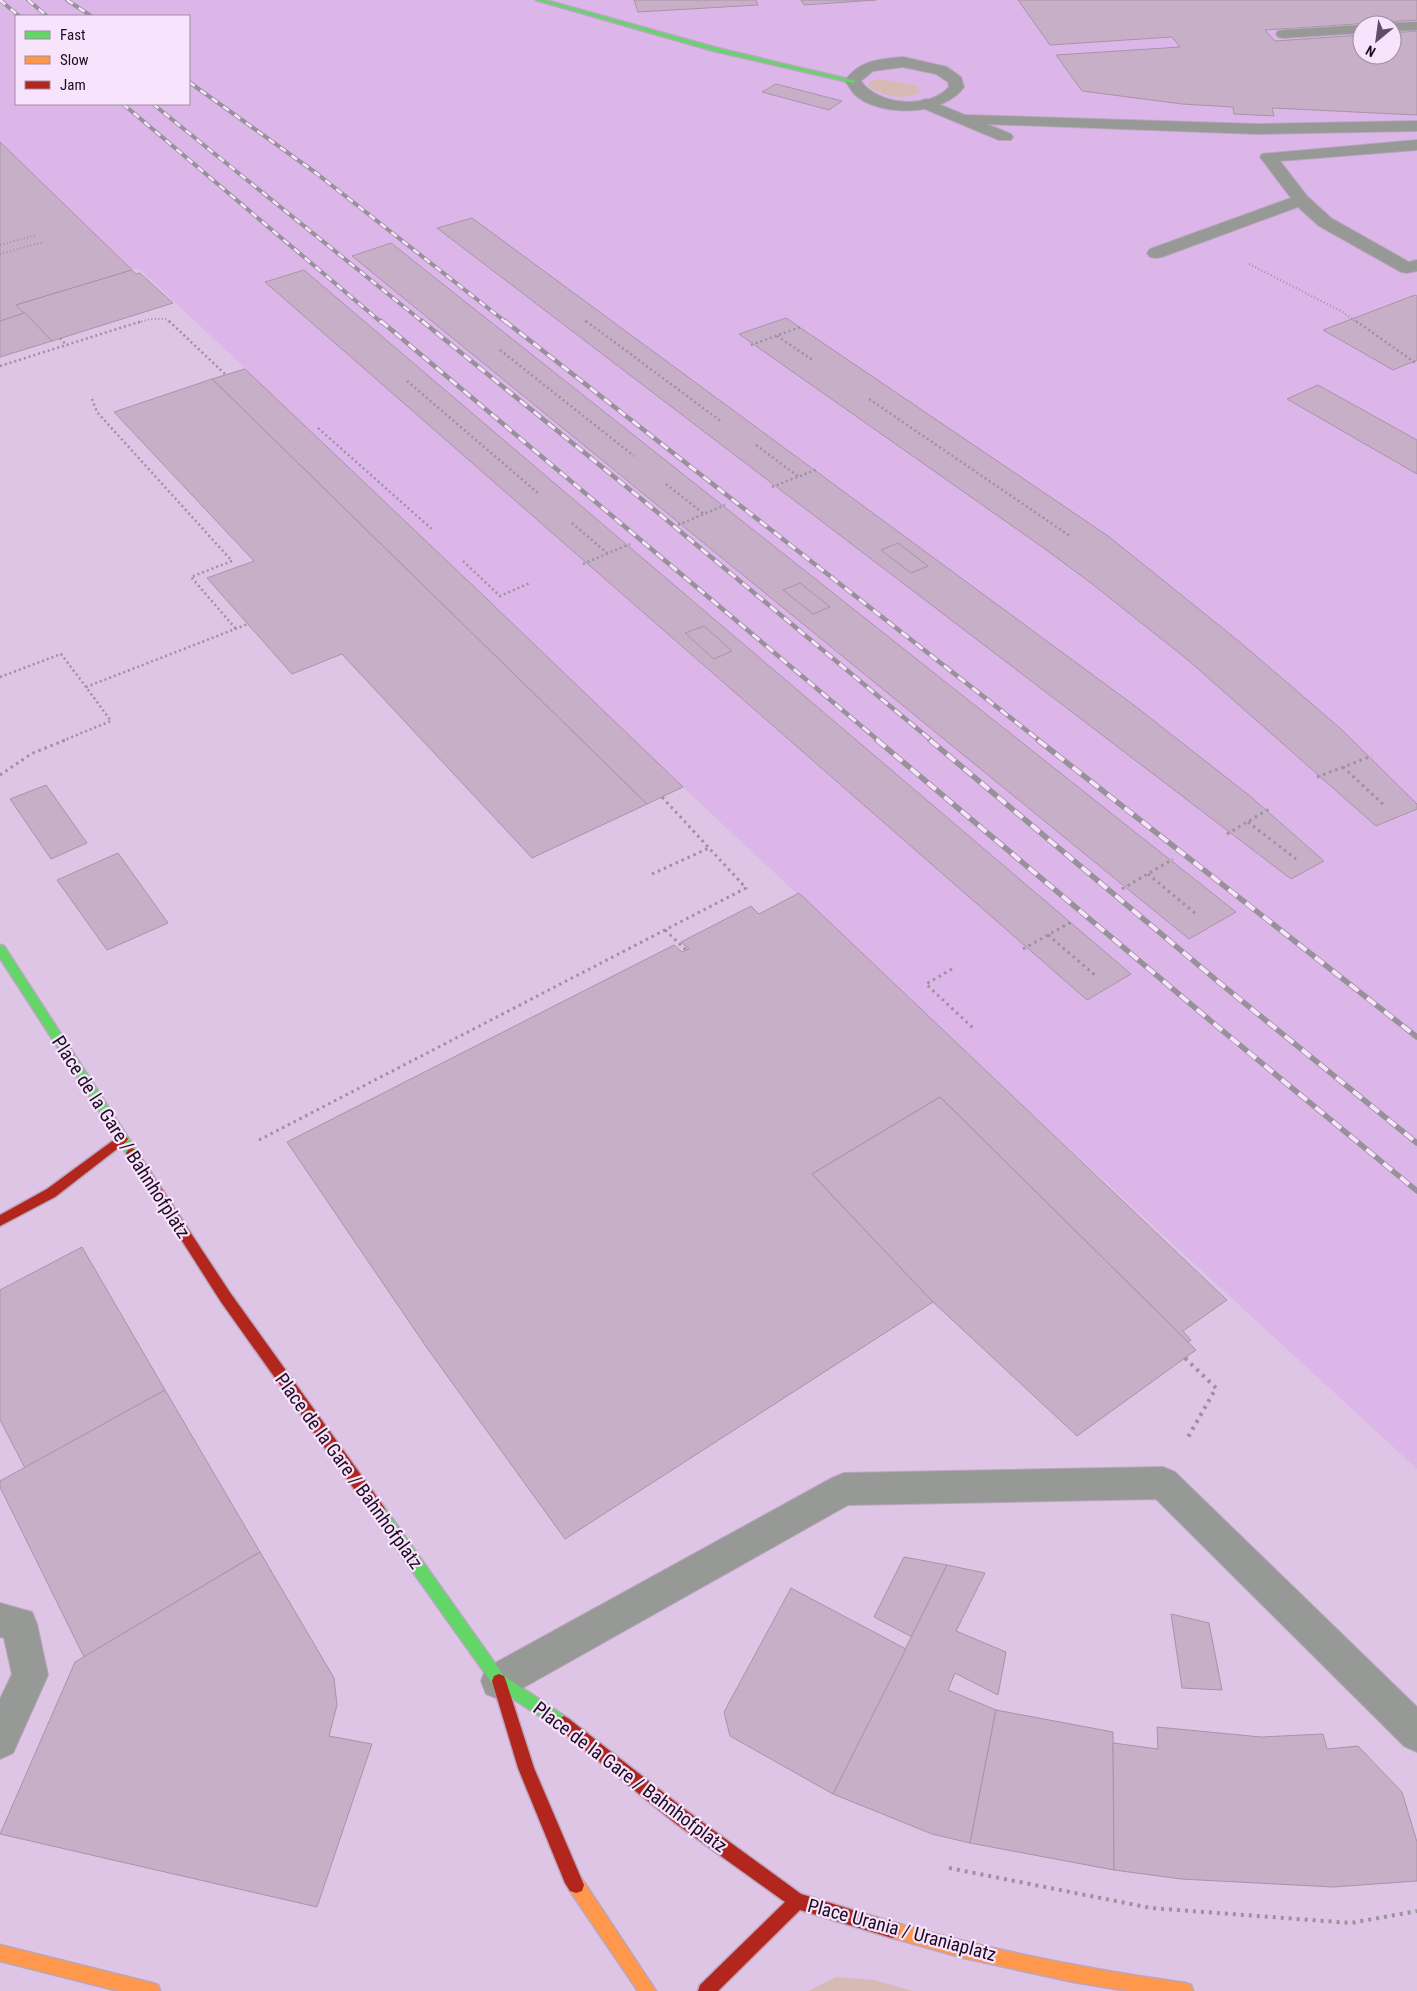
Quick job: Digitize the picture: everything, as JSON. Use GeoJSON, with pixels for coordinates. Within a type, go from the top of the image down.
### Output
{"type":"FeatureCollection","features":[{"type":"Feature","properties":{"kind":"street"},"geometry":{"type":"LineString","coordinates":[[539,0],[716,50],[853,82]]}},
{"type":"Feature","properties":{"kind":"street"},"geometry":{"type":"LineString","coordinates":[[1402,27],[1417,26]]}},
{"type":"Feature","properties":{"kind":"street"},"geometry":{"type":"LineString","coordinates":[[1283,34],[1352,30]]}},
{"type":"Feature","properties":{"kind":"street"},"geometry":{"type":"LineString","coordinates":[[888,63],[918,64],[944,71],[956,83],[955,90],[950,96],[926,104],[892,104],[876,100],[863,95],[853,82],[856,75],[863,70],[888,63]]}},
{"type":"Feature","properties":{"kind":"street"},"geometry":{"type":"LineString","coordinates":[[926,104],[1005,137]]}},
{"type":"Feature","properties":{"kind":"street"},"geometry":{"type":"LineString","coordinates":[[966,120],[1257,129],[1417,126]]}},
{"type":"Feature","properties":{"kind":"street"},"geometry":{"type":"LineString","coordinates":[[1414,269],[1325,222],[1301,200],[1268,157],[1417,145]]}},
{"type":"Feature","properties":{"kind":"street"},"geometry":{"type":"LineString","coordinates":[[1156,252],[1301,200]]}},
{"type":"Feature","properties":{"kind":"street","name":"Place de la Gare / Bahnhofplatz"},"geometry":{"type":"LineString","coordinates":[[0,949],[226,1298],[499,1681],[573,1730],[681,1817],[797,1901]]}},
{"type":"Feature","properties":{"kind":"street"},"geometry":{"type":"LineString","coordinates":[[0,1221],[51,1193],[122,1139]]}},
{"type":"Feature","properties":{"kind":"street"},"geometry":{"type":"LineString","coordinates":[[648,1991],[571,1877],[526,1768],[499,1681],[844,1489],[1162,1483],[1417,1733]]}},
{"type":"Feature","properties":{"kind":"street"},"geometry":{"type":"LineString","coordinates":[[0,1620],[19,1624],[30,1675],[0,1740]]}},
{"type":"Feature","properties":{"kind":"street"},"geometry":{"type":"LineString","coordinates":[[706,1991],[797,1901]]}},
{"type":"Feature","properties":{"kind":"street","name":"Place Urania / Uraniaplatz"},"geometry":{"type":"LineString","coordinates":[[797,1901],[941,1945],[1119,1986],[1185,1991]]}},
{"type":"Feature","properties":{"kind":"street"},"geometry":{"type":"LineString","coordinates":[[0,1954],[152,1991]]}},
{"type":"Feature","properties":{"kind":"path"},"geometry":{"type":"LineString","coordinates":[[0,245],[37,235]]}},
{"type":"Feature","properties":{"kind":"path"},"geometry":{"type":"LineString","coordinates":[[1197,238],[1341,311],[1417,364]]}},
{"type":"Feature","properties":{"kind":"path"},"geometry":{"type":"LineString","coordinates":[[0,254],[44,242]]}},
{"type":"Feature","properties":{"kind":"path"},"geometry":{"type":"LineString","coordinates":[[0,366],[150,319],[166,319],[226,375]]}},
{"type":"Feature","properties":{"kind":"path"},"geometry":{"type":"LineString","coordinates":[[585,321],[722,422]]}},
{"type":"Feature","properties":{"kind":"path"},"geometry":{"type":"LineString","coordinates":[[751,346],[802,326]]}},
{"type":"Feature","properties":{"kind":"path"},"geometry":{"type":"LineString","coordinates":[[777,336],[814,361]]}},
{"type":"Feature","properties":{"kind":"path"},"geometry":{"type":"LineString","coordinates":[[60,338],[67,346]]}},
{"type":"Feature","properties":{"kind":"path"},"geometry":{"type":"LineString","coordinates":[[500,350],[634,456]]}},
{"type":"Feature","properties":{"kind":"path"},"geometry":{"type":"LineString","coordinates":[[48,352],[51,355]]}},
{"type":"Feature","properties":{"kind":"path"},"geometry":{"type":"LineString","coordinates":[[407,381],[538,492]]}},
{"type":"Feature","properties":{"kind":"path"},"geometry":{"type":"LineString","coordinates":[[92,399],[97,412],[232,561],[191,577],[236,629]]}},
{"type":"Feature","properties":{"kind":"path"},"geometry":{"type":"LineString","coordinates":[[869,399],[1070,536]]}},
{"type":"Feature","properties":{"kind":"path"},"geometry":{"type":"LineString","coordinates":[[318,428],[434,532]]}},
{"type":"Feature","properties":{"kind":"path"},"geometry":{"type":"LineString","coordinates":[[756,445],[799,477]]}},
{"type":"Feature","properties":{"kind":"path"},"geometry":{"type":"LineString","coordinates":[[772,487],[818,469]]}},
{"type":"Feature","properties":{"kind":"path"},"geometry":{"type":"LineString","coordinates":[[666,484],[704,514]]}},
{"type":"Feature","properties":{"kind":"path"},"geometry":{"type":"LineString","coordinates":[[678,525],[725,505]]}},
{"type":"Feature","properties":{"kind":"path"},"geometry":{"type":"LineString","coordinates":[[572,523],[607,553]]}},
{"type":"Feature","properties":{"kind":"path"},"geometry":{"type":"LineString","coordinates":[[583,564],[630,544]]}},
{"type":"Feature","properties":{"kind":"path"},"geometry":{"type":"LineString","coordinates":[[463,561],[500,596],[530,583]]}},
{"type":"Feature","properties":{"kind":"path"},"geometry":{"type":"LineString","coordinates":[[86,687],[248,624]]}},
{"type":"Feature","properties":{"kind":"path"},"geometry":{"type":"LineString","coordinates":[[0,677],[61,654],[111,721],[31,754],[0,775]]}},
{"type":"Feature","properties":{"kind":"path"},"geometry":{"type":"LineString","coordinates":[[1317,777],[1372,756]]}},
{"type":"Feature","properties":{"kind":"path"},"geometry":{"type":"LineString","coordinates":[[1344,767],[1385,806]]}},
{"type":"Feature","properties":{"kind":"path"},"geometry":{"type":"LineString","coordinates":[[259,1140],[746,888],[662,797]]}},
{"type":"Feature","properties":{"kind":"path"},"geometry":{"type":"LineString","coordinates":[[1227,834],[1269,809]]}},
{"type":"Feature","properties":{"kind":"path"},"geometry":{"type":"LineString","coordinates":[[1248,822],[1296,859]]}},
{"type":"Feature","properties":{"kind":"path"},"geometry":{"type":"LineString","coordinates":[[652,874],[709,848]]}},
{"type":"Feature","properties":{"kind":"path"},"geometry":{"type":"LineString","coordinates":[[1122,888],[1173,859]]}},
{"type":"Feature","properties":{"kind":"path"},"geometry":{"type":"LineString","coordinates":[[1148,874],[1196,914]]}},
{"type":"Feature","properties":{"kind":"path"},"geometry":{"type":"LineString","coordinates":[[1023,949],[1074,921]]}},
{"type":"Feature","properties":{"kind":"path"},"geometry":{"type":"LineString","coordinates":[[665,930],[686,950]]}},
{"type":"Feature","properties":{"kind":"path"},"geometry":{"type":"LineString","coordinates":[[1048,935],[1096,976]]}},
{"type":"Feature","properties":{"kind":"path"},"geometry":{"type":"LineString","coordinates":[[952,969],[926,984],[974,1029]]}},
{"type":"Feature","properties":{"kind":"path"},"geometry":{"type":"LineString","coordinates":[[1162,1483],[1216,1388],[1185,1358]]}},
{"type":"Feature","properties":{"kind":"path"},"geometry":{"type":"LineString","coordinates":[[949,1868],[1152,1908],[1351,1923],[1417,1911]]}},
{"type":"Feature","properties":{"kind":"shaded area"},"geometry":{"type":"Polygon","coordinates":[[[0,0],[1417,0],[1417,1469],[986,1072],[683,787],[532,858],[114,412],[245,368],[138,268],[132,270],[0,142],[0,0]]]}},
{"type":"Feature","properties":{"kind":"shaded area"},"geometry":{"type":"Polygon","coordinates":[[[881,79],[915,85],[919,87],[919,92],[908,97],[901,97],[879,92],[868,86],[871,81],[881,79]]]}},
{"type":"Feature","properties":{"kind":"shaded area"},"geometry":{"type":"Polygon","coordinates":[[[836,1977],[874,1980],[913,1991],[808,1991],[836,1977]]]}},
{"type":"Feature","properties":{"kind":"building"},"geometry":{"type":"Polygon","coordinates":[[[634,0],[756,0],[758,5],[638,12],[634,0]]]}},
{"type":"Feature","properties":{"kind":"building"},"geometry":{"type":"Polygon","coordinates":[[[801,0],[876,0],[804,5],[801,0]]]}},
{"type":"Feature","properties":{"kind":"building"},"geometry":{"type":"Polygon","coordinates":[[[1018,0],[1417,0],[1417,20],[1402,21],[1402,15],[1352,15],[1352,24],[1265,30],[1275,41],[1352,36],[1352,65],[1402,65],[1402,32],[1417,31],[1417,115],[1272,108],[1274,116],[1234,114],[1233,107],[1182,104],[1082,91],[1056,55],[1180,47],[1172,37],[1050,45],[1018,0]]]}},
{"type":"Feature","properties":{"kind":"building"},"geometry":{"type":"Polygon","coordinates":[[[776,84],[842,101],[829,110],[762,92],[776,84]]]}},
{"type":"Feature","properties":{"kind":"building"},"geometry":{"type":"Polygon","coordinates":[[[0,142],[132,270],[16,305],[25,313],[0,321],[0,142]]]}},
{"type":"Feature","properties":{"kind":"building"},"geometry":{"type":"Polygon","coordinates":[[[472,218],[1135,706],[1250,796],[1324,861],[1291,879],[437,228],[472,218]]]}},
{"type":"Feature","properties":{"kind":"building"},"geometry":{"type":"Polygon","coordinates":[[[391,243],[1236,912],[1189,939],[352,256],[391,243]]]}},
{"type":"Feature","properties":{"kind":"building"},"geometry":{"type":"Polygon","coordinates":[[[132,270],[136,274],[140,273],[173,303],[52,341],[16,305],[132,270]]]}},
{"type":"Feature","properties":{"kind":"building"},"geometry":{"type":"Polygon","coordinates":[[[304,270],[1131,974],[1087,1000],[265,282],[304,270]]]}},
{"type":"Feature","properties":{"kind":"building"},"geometry":{"type":"Polygon","coordinates":[[[1415,295],[1417,296],[1417,360],[1393,370],[1323,330],[1415,295]]]}},
{"type":"Feature","properties":{"kind":"building"},"geometry":{"type":"Polygon","coordinates":[[[25,313],[52,341],[0,357],[0,321],[25,313]]]}},
{"type":"Feature","properties":{"kind":"building"},"geometry":{"type":"Polygon","coordinates":[[[786,318],[1108,536],[1241,643],[1341,729],[1417,804],[1417,809],[1376,826],[1188,660],[1091,583],[739,334],[786,318]]]}},
{"type":"Feature","properties":{"kind":"building"},"geometry":{"type":"Polygon","coordinates":[[[245,369],[683,787],[647,804],[212,379],[245,369]]]}},
{"type":"Feature","properties":{"kind":"building"},"geometry":{"type":"Polygon","coordinates":[[[212,379],[647,804],[532,858],[342,654],[292,674],[207,578],[254,561],[114,412],[212,379]]]}},
{"type":"Feature","properties":{"kind":"building"},"geometry":{"type":"Polygon","coordinates":[[[1318,385],[1417,440],[1417,474],[1287,399],[1318,385]]]}},
{"type":"Feature","properties":{"kind":"building"},"geometry":{"type":"Polygon","coordinates":[[[898,543],[928,566],[911,573],[881,550],[898,543]]]}},
{"type":"Feature","properties":{"kind":"building"},"geometry":{"type":"Polygon","coordinates":[[[800,583],[830,607],[813,614],[783,590],[800,583]]]}},
{"type":"Feature","properties":{"kind":"building"},"geometry":{"type":"Polygon","coordinates":[[[704,626],[732,651],[714,659],[685,633],[704,626]]]}},
{"type":"Feature","properties":{"kind":"building"},"geometry":{"type":"Polygon","coordinates":[[[46,785],[87,843],[51,859],[10,799],[46,785]]]}},
{"type":"Feature","properties":{"kind":"building"},"geometry":{"type":"Polygon","coordinates":[[[118,853],[168,923],[107,950],[57,880],[118,853]]]}},
{"type":"Feature","properties":{"kind":"building"},"geometry":{"type":"Polygon","coordinates":[[[799,893],[1227,1300],[1183,1331],[1191,1340],[1188,1342],[940,1097],[812,1174],[933,1302],[565,1539],[427,1348],[287,1142],[674,945],[682,952],[689,949],[681,942],[751,906],[759,914],[799,893]]]}},
{"type":"Feature","properties":{"kind":"building"},"geometry":{"type":"Polygon","coordinates":[[[940,1097],[1196,1350],[1077,1436],[933,1302],[812,1174],[940,1097]]]}},
{"type":"Feature","properties":{"kind":"building"},"geometry":{"type":"Polygon","coordinates":[[[82,1247],[165,1390],[25,1468],[0,1420],[0,1290],[82,1247]]]}},
{"type":"Feature","properties":{"kind":"building"},"geometry":{"type":"Polygon","coordinates":[[[165,1390],[260,1552],[84,1657],[0,1487],[0,1481],[165,1390]]]}},
{"type":"Feature","properties":{"kind":"building"},"geometry":{"type":"Polygon","coordinates":[[[260,1552],[334,1678],[337,1705],[329,1736],[372,1744],[317,1907],[0,1834],[75,1662],[260,1552]]]}},
{"type":"Feature","properties":{"kind":"building"},"geometry":{"type":"Polygon","coordinates":[[[904,1557],[947,1565],[912,1637],[874,1617],[904,1557]]]}},
{"type":"Feature","properties":{"kind":"building"},"geometry":{"type":"Polygon","coordinates":[[[947,1565],[985,1573],[956,1631],[1006,1652],[998,1695],[955,1673],[948,1690],[996,1710],[970,1843],[932,1834],[833,1794],[947,1565]]]}},
{"type":"Feature","properties":{"kind":"building"},"geometry":{"type":"Polygon","coordinates":[[[791,1588],[906,1649],[833,1794],[730,1736],[724,1712],[791,1588]]]}},
{"type":"Feature","properties":{"kind":"building"},"geometry":{"type":"Polygon","coordinates":[[[1171,1614],[1209,1623],[1222,1690],[1182,1688],[1171,1614]]]}},
{"type":"Feature","properties":{"kind":"building"},"geometry":{"type":"Polygon","coordinates":[[[996,1710],[1113,1732],[1114,1870],[970,1843],[996,1710]]]}},
{"type":"Feature","properties":{"kind":"building"},"geometry":{"type":"Polygon","coordinates":[[[1157,1727],[1261,1737],[1323,1734],[1327,1749],[1358,1746],[1402,1792],[1417,1842],[1417,1881],[1333,1887],[1181,1879],[1114,1870],[1113,1743],[1158,1749],[1157,1727]]]}},
{"type":"Feature","properties":{"kind":"railway"},"geometry":{"type":"LineString","coordinates":[[0,0],[18,15]]}},
{"type":"Feature","properties":{"kind":"railway"},"geometry":{"type":"LineString","coordinates":[[28,0],[46,15]]}},
{"type":"Feature","properties":{"kind":"railway"},"geometry":{"type":"LineString","coordinates":[[67,0],[90,15]]}},
{"type":"Feature","properties":{"kind":"railway"},"geometry":{"type":"LineString","coordinates":[[190,83],[316,173],[507,323]]}},
{"type":"Feature","properties":{"kind":"railway"},"geometry":{"type":"LineString","coordinates":[[124,105],[382,323]]}},
{"type":"Feature","properties":{"kind":"railway"},"geometry":{"type":"LineString","coordinates":[[154,105],[424,323]]}},
{"type":"Feature","properties":{"kind":"railway"},"geometry":{"type":"LineString","coordinates":[[381,321],[879,741]]}},
{"type":"Feature","properties":{"kind":"railway"},"geometry":{"type":"LineString","coordinates":[[422,321],[639,497],[932,741]]}},
{"type":"Feature","properties":{"kind":"railway"},"geometry":{"type":"LineString","coordinates":[[505,321],[1040,741]]}},
{"type":"Feature","properties":{"kind":"railway"},"geometry":{"type":"LineString","coordinates":[[877,740],[1218,1027],[1417,1191]]}},
{"type":"Feature","properties":{"kind":"railway"},"geometry":{"type":"LineString","coordinates":[[930,740],[1221,984],[1417,1143]]}},
{"type":"Feature","properties":{"kind":"railway"},"geometry":{"type":"LineString","coordinates":[[1038,740],[1417,1037]]}},
{"type":"Feature","properties":{"kind":"traffic: fast"},"geometry":{"type":"LineString","coordinates":[[539,0],[716,50],[853,81]]}},
{"type":"Feature","properties":{"kind":"traffic: fast"},"geometry":{"type":"LineString","coordinates":[[0,949],[132,1153]]}},
{"type":"Feature","properties":{"kind":"traffic: fast"},"geometry":{"type":"LineString","coordinates":[[379,1512],[499,1681],[564,1724]]}},
{"type":"Feature","properties":{"kind":"traffic: slow"},"geometry":{"type":"LineString","coordinates":[[576,1885],[648,1991]]}},
{"type":"Feature","properties":{"kind":"traffic: slow"},"geometry":{"type":"LineString","coordinates":[[892,1930],[1000,1959],[1111,1980],[1185,1991]]}},
{"type":"Feature","properties":{"kind":"traffic: slow"},"geometry":{"type":"LineString","coordinates":[[0,1953],[152,1991]]}},
{"type":"Feature","properties":{"kind":"traffic: jam"},"geometry":{"type":"LineString","coordinates":[[0,1221],[51,1193],[122,1139]]}},
{"type":"Feature","properties":{"kind":"traffic: jam"},"geometry":{"type":"LineString","coordinates":[[132,1153],[226,1298],[379,1512]]}},
{"type":"Feature","properties":{"kind":"traffic: jam"},"geometry":{"type":"LineString","coordinates":[[499,1681],[526,1768],[576,1885]]}},
{"type":"Feature","properties":{"kind":"traffic: jam"},"geometry":{"type":"LineString","coordinates":[[564,1724],[681,1817],[797,1901],[892,1930]]}},
{"type":"Feature","properties":{"kind":"traffic: jam"},"geometry":{"type":"LineString","coordinates":[[706,1991],[797,1901]]}}]}
